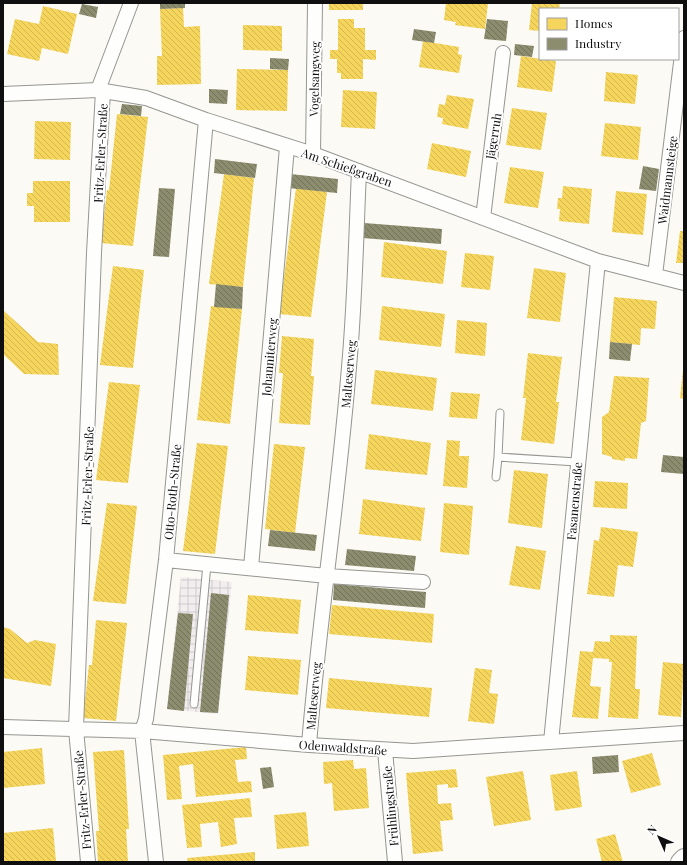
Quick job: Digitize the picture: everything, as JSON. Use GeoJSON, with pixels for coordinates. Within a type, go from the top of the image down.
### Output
{"type":"FeatureCollection","features":[{"type":"Feature","properties":{"kind":"street","name":"Fritz-Erler-Straße"},"geometry":{"type":"LineString","coordinates":[[88,862],[76,729],[100,90],[131,3]]}},
{"type":"Feature","properties":{"kind":"street","name":"Vogelsangweg"},"geometry":{"type":"LineString","coordinates":[[314,154],[315,3]]}},
{"type":"Feature","properties":{"kind":"street","name":"Waidmannsteige"},"geometry":{"type":"LineString","coordinates":[[655,275],[684,38]]}},
{"type":"Feature","properties":{"kind":"street","name":"Jägerruh"},"geometry":{"type":"LineString","coordinates":[[483,218],[503,53]]}},
{"type":"Feature","properties":{"kind":"street","name":"Am Schießgraben"},"geometry":{"type":"LineString","coordinates":[[3,94],[100,90],[146,98],[206,120],[287,147],[314,154],[598,261],[684,283]]}},
{"type":"Feature","properties":{"kind":"street","name":"Otto-Roth-Straße"},"geometry":{"type":"LineString","coordinates":[[156,862],[142,731],[146,719],[166,560],[206,120]]}},
{"type":"Feature","properties":{"kind":"street","name":"Johanniterweg"},"geometry":{"type":"LineString","coordinates":[[251,568],[287,147]]}},
{"type":"Feature","properties":{"kind":"street","name":"Malteserweg"},"geometry":{"type":"LineString","coordinates":[[309,745],[315,674],[350,367],[359,171]]}},
{"type":"Feature","properties":{"kind":"street","name":"Fasanenstraße"},"geometry":{"type":"LineString","coordinates":[[551,742],[598,261]]}},
{"type":"Feature","properties":{"kind":"street"},"geometry":{"type":"LineString","coordinates":[[166,560],[327,576],[422,582]]}},
{"type":"Feature","properties":{"kind":"street","name":"Odenwaldstraße"},"geometry":{"type":"LineString","coordinates":[[3,727],[142,731],[309,745],[413,751],[684,733]]}},
{"type":"Feature","properties":{"kind":"street","name":"Frühlingstraße"},"geometry":{"type":"LineString","coordinates":[[385,750],[395,862]]}},
{"type":"Feature","properties":{"kind":"street"},"geometry":{"type":"LineString","coordinates":[[680,862],[684,858]]}},
{"type":"Feature","properties":{"kind":"lane"},"geometry":{"type":"LineString","coordinates":[[496,477],[500,413]]}},
{"type":"Feature","properties":{"kind":"lane"},"geometry":{"type":"LineString","coordinates":[[498,458],[578,462]]}},
{"type":"Feature","properties":{"kind":"lane"},"geometry":{"type":"LineString","coordinates":[[194,704],[207,564]]}},
{"type":"Feature","properties":{"kind":"shaded area"},"geometry":{"type":"Polygon","coordinates":[[[181,577],[232,582],[218,714],[167,709],[181,577]]]}},
{"type":"Feature","properties":{"kind":"building: Homes"},"geometry":{"type":"Polygon","coordinates":[[[329,3],[363,3],[363,10],[329,10],[329,3]]]}},
{"type":"Feature","properties":{"kind":"building: Homes"},"geometry":{"type":"Polygon","coordinates":[[[446,3],[488,3],[485,29],[455,25],[456,22],[444,20],[446,3]]]}},
{"type":"Feature","properties":{"kind":"building: Homes"},"geometry":{"type":"Polygon","coordinates":[[[532,3],[560,3],[559,8],[539,8],[539,31],[529,30],[532,3]]]}},
{"type":"Feature","properties":{"kind":"building: Homes"},"geometry":{"type":"Polygon","coordinates":[[[43,6],[77,14],[68,54],[42,48],[39,61],[7,54],[15,19],[39,24],[43,6]]]}},
{"type":"Feature","properties":{"kind":"building: Homes"},"geometry":{"type":"Polygon","coordinates":[[[183,8],[184,27],[200,26],[201,84],[157,85],[157,56],[162,56],[160,9],[183,8]]]}},
{"type":"Feature","properties":{"kind":"building: Homes"},"geometry":{"type":"Polygon","coordinates":[[[338,19],[354,19],[354,28],[365,28],[365,50],[376,50],[376,60],[363,59],[363,79],[341,79],[341,73],[337,73],[337,59],[330,59],[330,50],[338,50],[338,19]]]}},
{"type":"Feature","properties":{"kind":"building: Homes"},"geometry":{"type":"Polygon","coordinates":[[[243,25],[282,26],[282,51],[243,50],[243,25]]]}},
{"type":"Feature","properties":{"kind":"building: Homes"},"geometry":{"type":"Polygon","coordinates":[[[423,41],[459,47],[458,54],[462,55],[459,73],[419,67],[423,41]]]}},
{"type":"Feature","properties":{"kind":"building: Homes"},"geometry":{"type":"Polygon","coordinates":[[[521,56],[539,59],[539,60],[556,61],[552,92],[517,87],[521,56]]]}},
{"type":"Feature","properties":{"kind":"building: Homes"},"geometry":{"type":"Polygon","coordinates":[[[237,69],[288,70],[287,111],[236,110],[237,69]]]}},
{"type":"Feature","properties":{"kind":"building: Homes"},"geometry":{"type":"Polygon","coordinates":[[[606,72],[638,75],[635,104],[604,101],[606,72]]]}},
{"type":"Feature","properties":{"kind":"building: Homes"},"geometry":{"type":"Polygon","coordinates":[[[343,90],[377,92],[375,129],[341,127],[343,90]]]}},
{"type":"Feature","properties":{"kind":"building: Homes"},"geometry":{"type":"Polygon","coordinates":[[[447,95],[474,99],[468,129],[442,124],[443,118],[437,117],[439,104],[445,105],[447,95]]]}},
{"type":"Feature","properties":{"kind":"building: Homes"},"geometry":{"type":"Polygon","coordinates":[[[512,108],[547,113],[541,150],[506,145],[512,108]]]}},
{"type":"Feature","properties":{"kind":"building: Homes"},"geometry":{"type":"Polygon","coordinates":[[[117,114],[148,117],[133,246],[101,243],[107,190],[109,190],[117,114]]]}},
{"type":"Feature","properties":{"kind":"building: Homes"},"geometry":{"type":"Polygon","coordinates":[[[35,121],[71,122],[70,160],[34,159],[35,121]]]}},
{"type":"Feature","properties":{"kind":"building: Homes"},"geometry":{"type":"Polygon","coordinates":[[[605,123],[641,127],[638,160],[601,156],[605,123]]]}},
{"type":"Feature","properties":{"kind":"building: Homes"},"geometry":{"type":"Polygon","coordinates":[[[432,143],[471,151],[466,177],[427,169],[432,143]]]}},
{"type":"Feature","properties":{"kind":"building: Homes"},"geometry":{"type":"Polygon","coordinates":[[[510,167],[544,172],[538,208],[504,203],[510,167]]]}},
{"type":"Feature","properties":{"kind":"building: Homes"},"geometry":{"type":"Polygon","coordinates":[[[224,174],[254,178],[243,287],[209,284],[224,174]]]}},
{"type":"Feature","properties":{"kind":"building: Homes"},"geometry":{"type":"Polygon","coordinates":[[[33,181],[70,181],[70,222],[34,222],[34,206],[27,206],[27,193],[33,193],[33,181]]]}},
{"type":"Feature","properties":{"kind":"building: Homes"},"geometry":{"type":"Polygon","coordinates":[[[563,186],[592,189],[589,224],[559,221],[560,209],[557,209],[558,198],[562,198],[563,186]]]}},
{"type":"Feature","properties":{"kind":"building: Homes"},"geometry":{"type":"Polygon","coordinates":[[[296,188],[327,192],[311,317],[279,314],[296,188]]]}},
{"type":"Feature","properties":{"kind":"building: Homes"},"geometry":{"type":"Polygon","coordinates":[[[616,191],[647,194],[643,235],[612,232],[616,191]]]}},
{"type":"Feature","properties":{"kind":"building: Homes"},"geometry":{"type":"Polygon","coordinates":[[[680,231],[684,231],[684,263],[676,263],[680,231]]]}},
{"type":"Feature","properties":{"kind":"building: Homes"},"geometry":{"type":"Polygon","coordinates":[[[384,242],[447,251],[443,284],[381,277],[384,242]]]}},
{"type":"Feature","properties":{"kind":"building: Homes"},"geometry":{"type":"Polygon","coordinates":[[[465,253],[494,256],[490,290],[461,287],[465,253]]]}},
{"type":"Feature","properties":{"kind":"building: Homes"},"geometry":{"type":"Polygon","coordinates":[[[113,266],[144,270],[133,368],[100,365],[113,266]]]}},
{"type":"Feature","properties":{"kind":"building: Homes"},"geometry":{"type":"Polygon","coordinates":[[[534,268],[566,273],[560,322],[527,318],[534,268]]]}},
{"type":"Feature","properties":{"kind":"building: Homes"},"geometry":{"type":"Polygon","coordinates":[[[614,297],[657,301],[655,329],[641,328],[640,345],[610,342],[614,297]]]}},
{"type":"Feature","properties":{"kind":"building: Homes"},"geometry":{"type":"Polygon","coordinates":[[[211,306],[242,309],[230,424],[197,420],[211,306]]]}},
{"type":"Feature","properties":{"kind":"building: Homes"},"geometry":{"type":"Polygon","coordinates":[[[382,306],[445,314],[441,347],[379,340],[382,306]]]}},
{"type":"Feature","properties":{"kind":"building: Homes"},"geometry":{"type":"Polygon","coordinates":[[[3,310],[38,342],[58,344],[59,375],[24,374],[3,354],[3,310]]]}},
{"type":"Feature","properties":{"kind":"building: Homes"},"geometry":{"type":"Polygon","coordinates":[[[457,320],[487,323],[485,356],[455,353],[457,320]]]}},
{"type":"Feature","properties":{"kind":"building: Homes"},"geometry":{"type":"Polygon","coordinates":[[[282,336],[314,339],[311,376],[314,376],[310,425],[279,423],[283,373],[279,373],[282,336]]]}},
{"type":"Feature","properties":{"kind":"building: Homes"},"geometry":{"type":"Polygon","coordinates":[[[528,353],[562,357],[556,402],[559,402],[554,444],[521,440],[526,398],[523,398],[528,353]]]}},
{"type":"Feature","properties":{"kind":"building: Homes"},"geometry":{"type":"Polygon","coordinates":[[[375,370],[437,378],[433,411],[371,404],[375,370]]]}},
{"type":"Feature","properties":{"kind":"building: Homes"},"geometry":{"type":"Polygon","coordinates":[[[684,370],[684,399],[680,398],[684,370]]]}},
{"type":"Feature","properties":{"kind":"building: Homes"},"geometry":{"type":"Polygon","coordinates":[[[614,376],[649,378],[646,421],[641,423],[637,459],[625,458],[625,461],[612,459],[612,457],[602,454],[602,417],[609,412],[614,376]]]}},
{"type":"Feature","properties":{"kind":"building: Homes"},"geometry":{"type":"Polygon","coordinates":[[[109,382],[140,385],[128,483],[96,480],[109,382]]]}},
{"type":"Feature","properties":{"kind":"building: Homes"},"geometry":{"type":"Polygon","coordinates":[[[451,392],[480,394],[477,419],[449,417],[451,392]]]}},
{"type":"Feature","properties":{"kind":"building: Homes"},"geometry":{"type":"Polygon","coordinates":[[[369,434],[431,443],[427,475],[365,469],[369,434]]]}},
{"type":"Feature","properties":{"kind":"building: Homes"},"geometry":{"type":"Polygon","coordinates":[[[447,440],[460,441],[459,456],[469,456],[467,488],[443,486],[447,440]]]}},
{"type":"Feature","properties":{"kind":"building: Homes"},"geometry":{"type":"Polygon","coordinates":[[[197,443],[228,446],[215,554],[183,551],[197,443]]]}},
{"type":"Feature","properties":{"kind":"building: Homes"},"geometry":{"type":"Polygon","coordinates":[[[274,444],[305,447],[295,533],[265,529],[274,444]]]}},
{"type":"Feature","properties":{"kind":"building: Homes"},"geometry":{"type":"Polygon","coordinates":[[[514,470],[548,474],[542,528],[508,523],[514,470]]]}},
{"type":"Feature","properties":{"kind":"building: Homes"},"geometry":{"type":"Polygon","coordinates":[[[595,481],[628,483],[627,509],[593,507],[595,481]]]}},
{"type":"Feature","properties":{"kind":"building: Homes"},"geometry":{"type":"Polygon","coordinates":[[[363,499],[425,508],[421,541],[359,534],[363,499]]]}},
{"type":"Feature","properties":{"kind":"building: Homes"},"geometry":{"type":"Polygon","coordinates":[[[107,503],[137,506],[126,604],[93,601],[107,503]]]}},
{"type":"Feature","properties":{"kind":"building: Homes"},"geometry":{"type":"Polygon","coordinates":[[[444,503],[473,506],[469,555],[440,552],[444,503]]]}},
{"type":"Feature","properties":{"kind":"building: Homes"},"geometry":{"type":"Polygon","coordinates":[[[601,527],[638,532],[633,567],[618,565],[614,597],[587,594],[594,540],[599,541],[601,527]]]}},
{"type":"Feature","properties":{"kind":"building: Homes"},"geometry":{"type":"Polygon","coordinates":[[[516,546],[546,551],[540,590],[509,585],[516,546]]]}},
{"type":"Feature","properties":{"kind":"building: Homes"},"geometry":{"type":"Polygon","coordinates":[[[248,595],[301,600],[298,634],[245,630],[248,595]]]}},
{"type":"Feature","properties":{"kind":"building: Homes"},"geometry":{"type":"Polygon","coordinates":[[[332,605],[434,614],[432,643],[329,634],[332,605]]]}},
{"type":"Feature","properties":{"kind":"building: Homes"},"geometry":{"type":"Polygon","coordinates":[[[96,620],[127,623],[116,721],[83,718],[89,665],[92,665],[96,620]]]}},
{"type":"Feature","properties":{"kind":"building: Homes"},"geometry":{"type":"Polygon","coordinates":[[[3,627],[10,629],[27,643],[35,640],[56,644],[51,686],[3,678],[3,627]]]}},
{"type":"Feature","properties":{"kind":"building: Homes"},"geometry":{"type":"Polygon","coordinates":[[[610,635],[637,636],[635,689],[640,689],[638,719],[608,717],[612,662],[609,662],[609,659],[593,658],[590,686],[601,687],[598,719],[572,717],[580,651],[593,652],[595,641],[610,642],[610,635]]]}},
{"type":"Feature","properties":{"kind":"building: Homes"},"geometry":{"type":"Polygon","coordinates":[[[248,656],[301,660],[298,695],[245,690],[248,656]]]}},
{"type":"Feature","properties":{"kind":"building: Homes"},"geometry":{"type":"Polygon","coordinates":[[[663,662],[684,664],[681,717],[658,715],[663,662]]]}},
{"type":"Feature","properties":{"kind":"building: Homes"},"geometry":{"type":"Polygon","coordinates":[[[475,668],[492,670],[489,693],[498,694],[494,724],[468,721],[475,668]]]}},
{"type":"Feature","properties":{"kind":"building: Homes"},"geometry":{"type":"Polygon","coordinates":[[[329,678],[432,688],[429,717],[326,708],[329,678]]]}},
{"type":"Feature","properties":{"kind":"building: Homes"},"geometry":{"type":"Polygon","coordinates":[[[246,747],[247,759],[235,760],[238,782],[251,781],[252,792],[196,797],[193,764],[179,766],[182,799],[167,800],[163,755],[246,747]]]}},
{"type":"Feature","properties":{"kind":"building: Homes"},"geometry":{"type":"Polygon","coordinates":[[[42,748],[45,784],[3,788],[3,752],[42,748]]]}},
{"type":"Feature","properties":{"kind":"building: Homes"},"geometry":{"type":"Polygon","coordinates":[[[124,750],[129,829],[126,829],[128,862],[98,862],[96,831],[99,831],[93,752],[124,750]]]}},
{"type":"Feature","properties":{"kind":"building: Homes"},"geometry":{"type":"Polygon","coordinates":[[[652,753],[661,785],[631,793],[622,761],[652,753]]]}},
{"type":"Feature","properties":{"kind":"building: Homes"},"geometry":{"type":"Polygon","coordinates":[[[353,760],[354,769],[366,768],[369,808],[334,811],[332,783],[324,784],[323,762],[353,760]]]}},
{"type":"Feature","properties":{"kind":"building: Homes"},"geometry":{"type":"Polygon","coordinates":[[[456,769],[458,787],[448,788],[448,784],[437,785],[438,804],[451,803],[453,820],[440,821],[443,851],[413,854],[406,773],[456,769]]]}},
{"type":"Feature","properties":{"kind":"building: Homes"},"geometry":{"type":"Polygon","coordinates":[[[523,771],[531,820],[494,826],[486,777],[523,771]]]}},
{"type":"Feature","properties":{"kind":"building: Homes"},"geometry":{"type":"Polygon","coordinates":[[[577,771],[582,807],[555,811],[550,775],[577,771]]]}},
{"type":"Feature","properties":{"kind":"building: Homes"},"geometry":{"type":"Polygon","coordinates":[[[250,798],[252,817],[234,818],[237,844],[221,847],[218,822],[200,824],[202,847],[187,848],[182,805],[250,798]]]}},
{"type":"Feature","properties":{"kind":"building: Homes"},"geometry":{"type":"Polygon","coordinates":[[[306,812],[309,846],[277,849],[274,815],[306,812]]]}},
{"type":"Feature","properties":{"kind":"building: Homes"},"geometry":{"type":"Polygon","coordinates":[[[53,828],[56,862],[3,862],[3,833],[53,828]]]}},
{"type":"Feature","properties":{"kind":"building: Homes"},"geometry":{"type":"Polygon","coordinates":[[[615,834],[623,862],[602,862],[596,839],[615,834]]]}},
{"type":"Feature","properties":{"kind":"building: Homes"},"geometry":{"type":"Polygon","coordinates":[[[255,852],[255,862],[188,862],[187,858],[255,852]]]}},
{"type":"Feature","properties":{"kind":"building: Industry"},"geometry":{"type":"Polygon","coordinates":[[[160,3],[185,3],[185,8],[160,9],[160,3]]]}},
{"type":"Feature","properties":{"kind":"building: Industry"},"geometry":{"type":"Polygon","coordinates":[[[82,4],[98,7],[96,18],[79,14],[82,4]]]}},
{"type":"Feature","properties":{"kind":"building: Industry"},"geometry":{"type":"Polygon","coordinates":[[[487,19],[508,21],[506,41],[484,39],[487,19]]]}},
{"type":"Feature","properties":{"kind":"building: Industry"},"geometry":{"type":"Polygon","coordinates":[[[414,29],[436,32],[434,43],[412,40],[414,29]]]}},
{"type":"Feature","properties":{"kind":"building: Industry"},"geometry":{"type":"Polygon","coordinates":[[[515,44],[534,46],[532,57],[514,55],[515,44]]]}},
{"type":"Feature","properties":{"kind":"building: Industry"},"geometry":{"type":"Polygon","coordinates":[[[270,58],[289,59],[288,70],[270,69],[270,58]]]}},
{"type":"Feature","properties":{"kind":"building: Industry"},"geometry":{"type":"Polygon","coordinates":[[[209,89],[228,90],[227,104],[209,103],[209,89]]]}},
{"type":"Feature","properties":{"kind":"building: Industry"},"geometry":{"type":"Polygon","coordinates":[[[122,104],[142,106],[141,116],[120,114],[122,104]]]}},
{"type":"Feature","properties":{"kind":"building: Industry"},"geometry":{"type":"Polygon","coordinates":[[[215,159],[257,164],[255,178],[214,173],[215,159]]]}},
{"type":"Feature","properties":{"kind":"building: Industry"},"geometry":{"type":"Polygon","coordinates":[[[643,166],[659,169],[656,191],[639,189],[643,166]]]}},
{"type":"Feature","properties":{"kind":"building: Industry"},"geometry":{"type":"Polygon","coordinates":[[[290,174],[338,179],[337,193],[288,188],[290,174]]]}},
{"type":"Feature","properties":{"kind":"building: Industry"},"geometry":{"type":"Polygon","coordinates":[[[159,188],[175,189],[169,257],[153,256],[159,188]]]}},
{"type":"Feature","properties":{"kind":"building: Industry"},"geometry":{"type":"Polygon","coordinates":[[[364,223],[442,229],[441,244],[362,238],[364,223]]]}},
{"type":"Feature","properties":{"kind":"building: Industry"},"geometry":{"type":"Polygon","coordinates":[[[216,284],[243,287],[242,309],[214,307],[216,284]]]}},
{"type":"Feature","properties":{"kind":"building: Industry"},"geometry":{"type":"Polygon","coordinates":[[[610,342],[632,344],[630,361],[609,359],[610,342]]]}},
{"type":"Feature","properties":{"kind":"building: Industry"},"geometry":{"type":"Polygon","coordinates":[[[663,455],[684,457],[684,474],[661,472],[663,455]]]}},
{"type":"Feature","properties":{"kind":"building: Industry"},"geometry":{"type":"Polygon","coordinates":[[[270,530],[317,535],[315,551],[268,546],[270,530]]]}},
{"type":"Feature","properties":{"kind":"building: Industry"},"geometry":{"type":"Polygon","coordinates":[[[347,549],[416,556],[414,571],[345,565],[347,549]]]}},
{"type":"Feature","properties":{"kind":"building: Industry"},"geometry":{"type":"Polygon","coordinates":[[[334,584],[426,592],[425,608],[333,600],[334,584]]]}},
{"type":"Feature","properties":{"kind":"building: Industry"},"geometry":{"type":"Polygon","coordinates":[[[211,593],[229,595],[218,713],[200,712],[211,593]]]}},
{"type":"Feature","properties":{"kind":"building: Industry"},"geometry":{"type":"Polygon","coordinates":[[[178,613],[193,614],[184,711],[167,709],[178,613]]]}},
{"type":"Feature","properties":{"kind":"building: Industry"},"geometry":{"type":"Polygon","coordinates":[[[618,755],[619,772],[593,774],[592,757],[618,755]]]}},
{"type":"Feature","properties":{"kind":"building: Industry"},"geometry":{"type":"Polygon","coordinates":[[[271,767],[274,787],[263,789],[260,768],[271,767]]]}}]}
